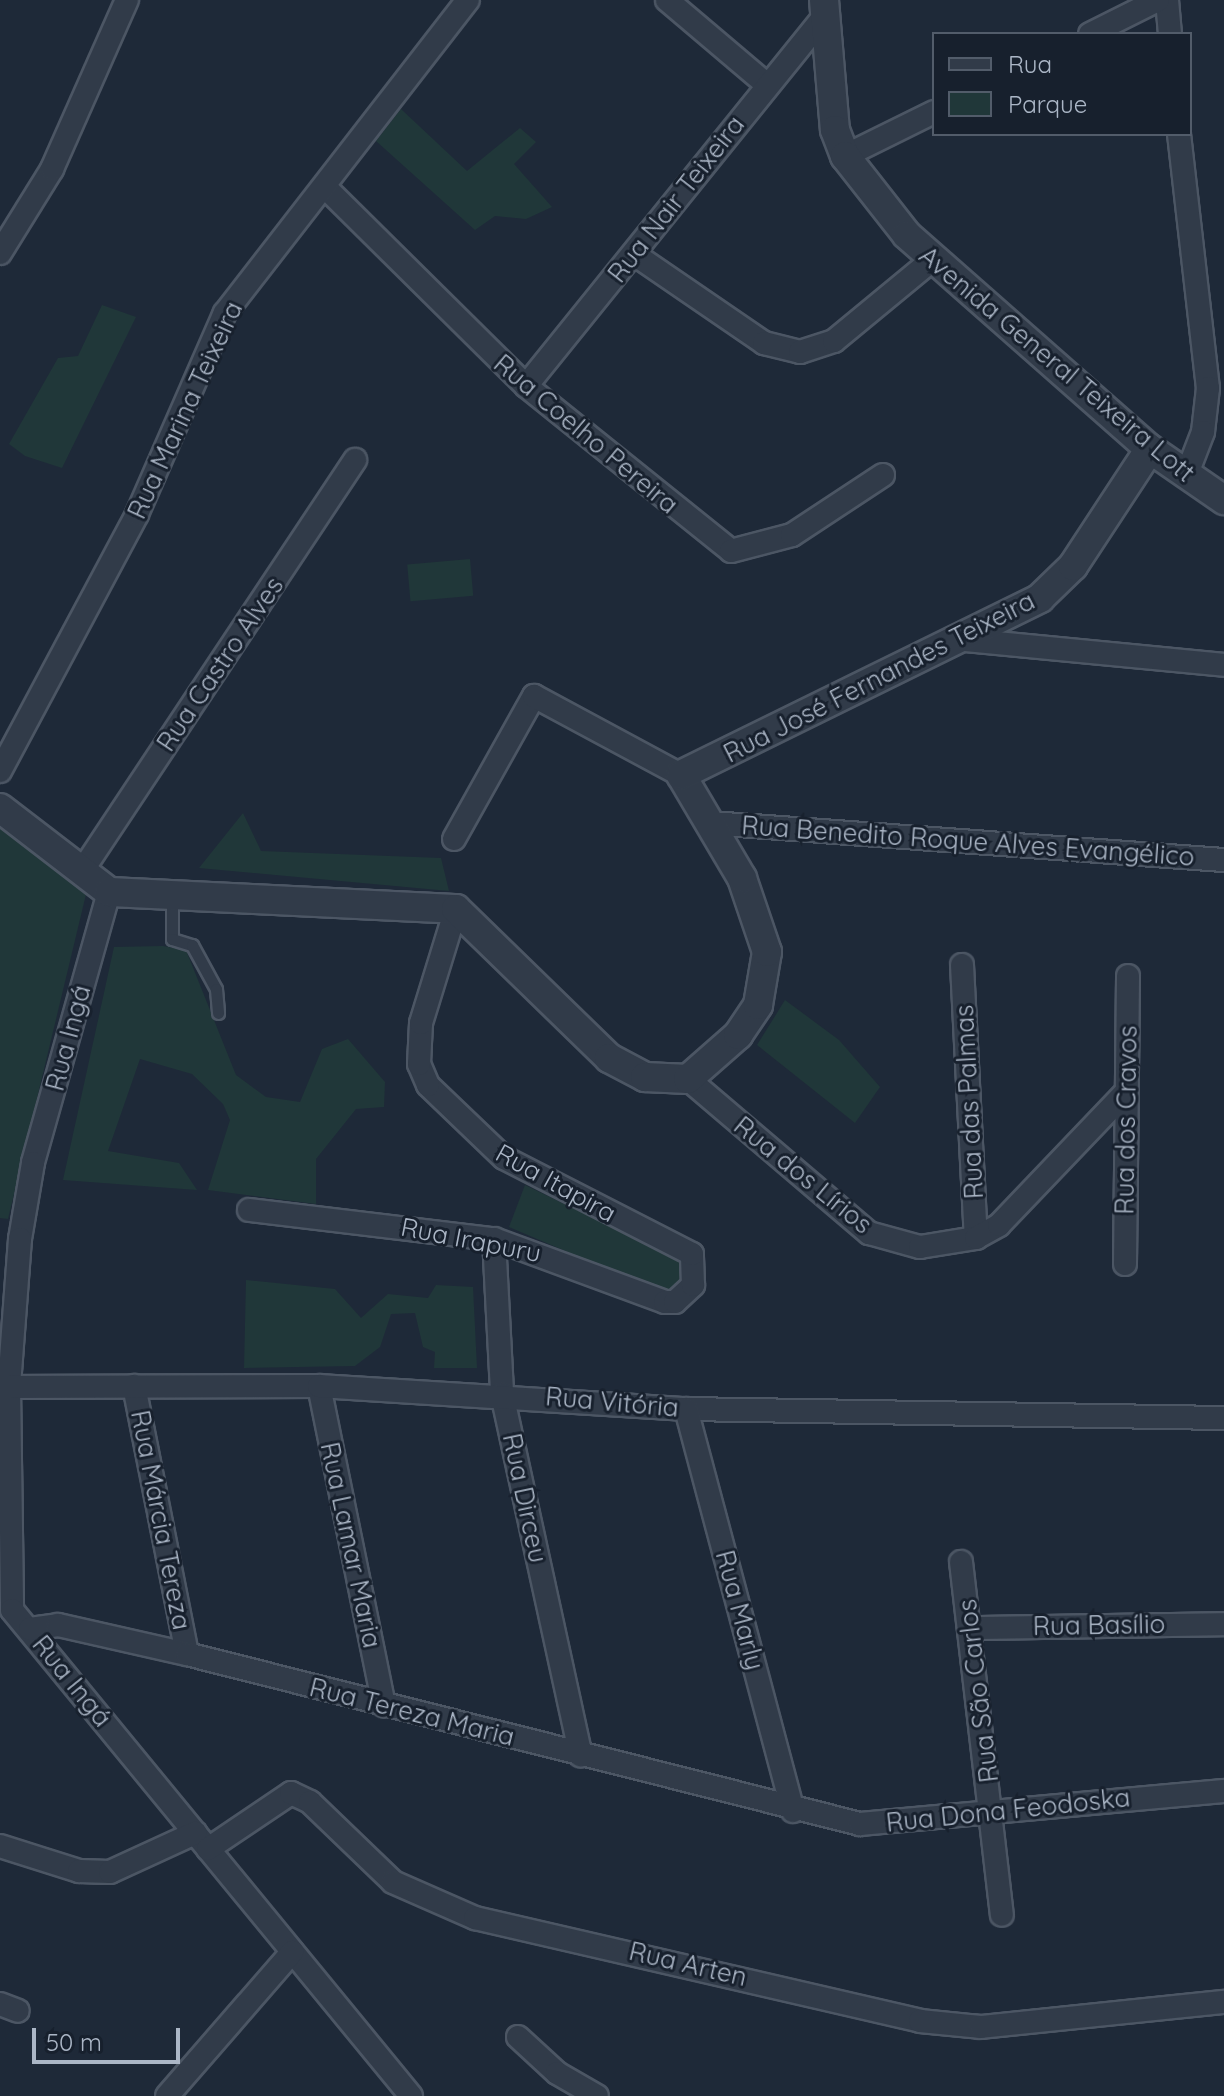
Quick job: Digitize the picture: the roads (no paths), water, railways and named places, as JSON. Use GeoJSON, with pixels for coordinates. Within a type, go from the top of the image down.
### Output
{"type":"FeatureCollection","features":[{"type":"Feature","properties":{"kind":"street"},"geometry":{"type":"LineString","coordinates":[[0,253],[52,169],[127,0]]}},
{"type":"Feature","properties":{"kind":"street","name":"Rua Marina Teixeira"},"geometry":{"type":"LineString","coordinates":[[0,771],[137,514],[225,313],[468,0]]}},
{"type":"Feature","properties":{"kind":"street"},"geometry":{"type":"LineString","coordinates":[[667,0],[765,83]]}},
{"type":"Feature","properties":{"kind":"street"},"geometry":{"type":"LineString","coordinates":[[1094,32],[1158,0]]}},
{"type":"Feature","properties":{"kind":"street"},"geometry":{"type":"LineString","coordinates":[[1167,0],[1170,32]]}},
{"type":"Feature","properties":{"kind":"street","name":"Rua Nair Teixeira"},"geometry":{"type":"LineString","coordinates":[[526,386],[634,254],[826,6]]}},
{"type":"Feature","properties":{"kind":"street","name":"Avenida General Teixeira Lott"},"geometry":{"type":"LineString","coordinates":[[826,6],[830,97],[845,156],[931,261],[1150,449],[1224,500]]}},
{"type":"Feature","properties":{"kind":"street"},"geometry":{"type":"LineString","coordinates":[[845,156],[932,113]]}},
{"type":"Feature","properties":{"kind":"street"},"geometry":{"type":"LineString","coordinates":[[1179,136],[1208,388],[1203,432],[1186,476]]}},
{"type":"Feature","properties":{"kind":"street","name":"Rua Coelho Pereira"},"geometry":{"type":"LineString","coordinates":[[325,187],[526,386],[731,551],[792,535],[883,475]]}},
{"type":"Feature","properties":{"kind":"street"},"geometry":{"type":"LineString","coordinates":[[634,254],[764,343],[800,352],[834,341],[931,261]]}},
{"type":"Feature","properties":{"kind":"street","name":"Rua José Fernandes Teixeira"},"geometry":{"type":"LineString","coordinates":[[681,775],[966,640],[1057,583],[1150,449]]}},
{"type":"Feature","properties":{"kind":"street","name":"Rua Castro Alves"},"geometry":{"type":"LineString","coordinates":[[84,868],[355,460]]}},
{"type":"Feature","properties":{"kind":"street"},"geometry":{"type":"LineString","coordinates":[[966,640],[1224,665]]}},
{"type":"Feature","properties":{"kind":"street"},"geometry":{"type":"LineString","coordinates":[[0,808],[84,868],[109,892],[456,909],[609,1058],[645,1077],[688,1079],[738,1035],[766,979],[761,919],[711,823],[681,775],[545,698],[524,704],[454,839]]}},
{"type":"Feature","properties":{"kind":"street","name":"Rua Benedito Roque Alves Evangélico"},"geometry":{"type":"LineString","coordinates":[[711,823],[1224,860]]}},
{"type":"Feature","properties":{"kind":"street","name":"Rua Ingá"},"geometry":{"type":"LineString","coordinates":[[109,892],[30,1176],[4,1387],[6,1612],[30,1629],[411,2096]]}},
{"type":"Feature","properties":{"kind":"street","name":"Rua Itapira"},"geometry":{"type":"LineString","coordinates":[[456,909],[419,1035],[428,1085],[504,1158],[692,1254]]}},
{"type":"Feature","properties":{"kind":"street","name":"Rua das Palmas"},"geometry":{"type":"LineString","coordinates":[[962,965],[976,1238]]}},
{"type":"Feature","properties":{"kind":"street","name":"Rua dos Cravos"},"geometry":{"type":"LineString","coordinates":[[1125,1264],[1128,976]]}},
{"type":"Feature","properties":{"kind":"street","name":"Rua dos Lírios"},"geometry":{"type":"LineString","coordinates":[[688,1079],[869,1233],[920,1247],[976,1238]]}},
{"type":"Feature","properties":{"kind":"street"},"geometry":{"type":"LineString","coordinates":[[976,1238],[999,1225],[1125,1093]]}},
{"type":"Feature","properties":{"kind":"street","name":"Rua Irapuru"},"geometry":{"type":"LineString","coordinates":[[249,1210],[494,1239],[675,1302],[693,1285],[692,1254]]}},
{"type":"Feature","properties":{"kind":"street","name":"Rua Dirceu"},"geometry":{"type":"LineString","coordinates":[[494,1239],[502,1394],[581,1755]]}},
{"type":"Feature","properties":{"kind":"street","name":"Rua Márcia Tereza"},"geometry":{"type":"LineString","coordinates":[[134,1386],[187,1654]]}},
{"type":"Feature","properties":{"kind":"street","name":"Rua Vitória"},"geometry":{"type":"LineString","coordinates":[[4,1387],[319,1386],[502,1394],[686,1409],[1224,1418]]}},
{"type":"Feature","properties":{"kind":"street","name":"Rua Lamar Maria"},"geometry":{"type":"LineString","coordinates":[[319,1386],[384,1705]]}},
{"type":"Feature","properties":{"kind":"street","name":"Rua Marly"},"geometry":{"type":"LineString","coordinates":[[686,1409],[793,1811]]}},
{"type":"Feature","properties":{"kind":"street","name":"Rua São Carlos"},"geometry":{"type":"LineString","coordinates":[[961,1562],[974,1628],[1002,1915]]}},
{"type":"Feature","properties":{"kind":"street","name":"Rua Basílio"},"geometry":{"type":"LineString","coordinates":[[974,1628],[1224,1624]]}},
{"type":"Feature","properties":{"kind":"street","name":"Rua Tereza Maria"},"geometry":{"type":"LineString","coordinates":[[30,1629],[58,1625],[187,1654],[793,1811]]}},
{"type":"Feature","properties":{"kind":"street","name":"Rua Dona Feodoska"},"geometry":{"type":"LineString","coordinates":[[793,1811],[860,1824],[927,1822],[991,1809],[1224,1791]]}},
{"type":"Feature","properties":{"kind":"street","name":"Rua Arten"},"geometry":{"type":"LineString","coordinates":[[202,1841],[291,1793],[310,1802],[393,1882],[475,1918],[920,2021],[1008,2025],[1224,2002]]}},
{"type":"Feature","properties":{"kind":"street"},"geometry":{"type":"LineString","coordinates":[[0,1846],[79,1871],[110,1872],[202,1841]]}},
{"type":"Feature","properties":{"kind":"street"},"geometry":{"type":"LineString","coordinates":[[167,2096],[292,1952]]}},
{"type":"Feature","properties":{"kind":"street"},"geometry":{"type":"LineString","coordinates":[[518,2037],[597,2096]]}},
{"type":"Feature","properties":{"kind":"lane"},"geometry":{"type":"LineString","coordinates":[[172,895],[172,939],[192,945],[216,989],[218,1013]]}}]}
